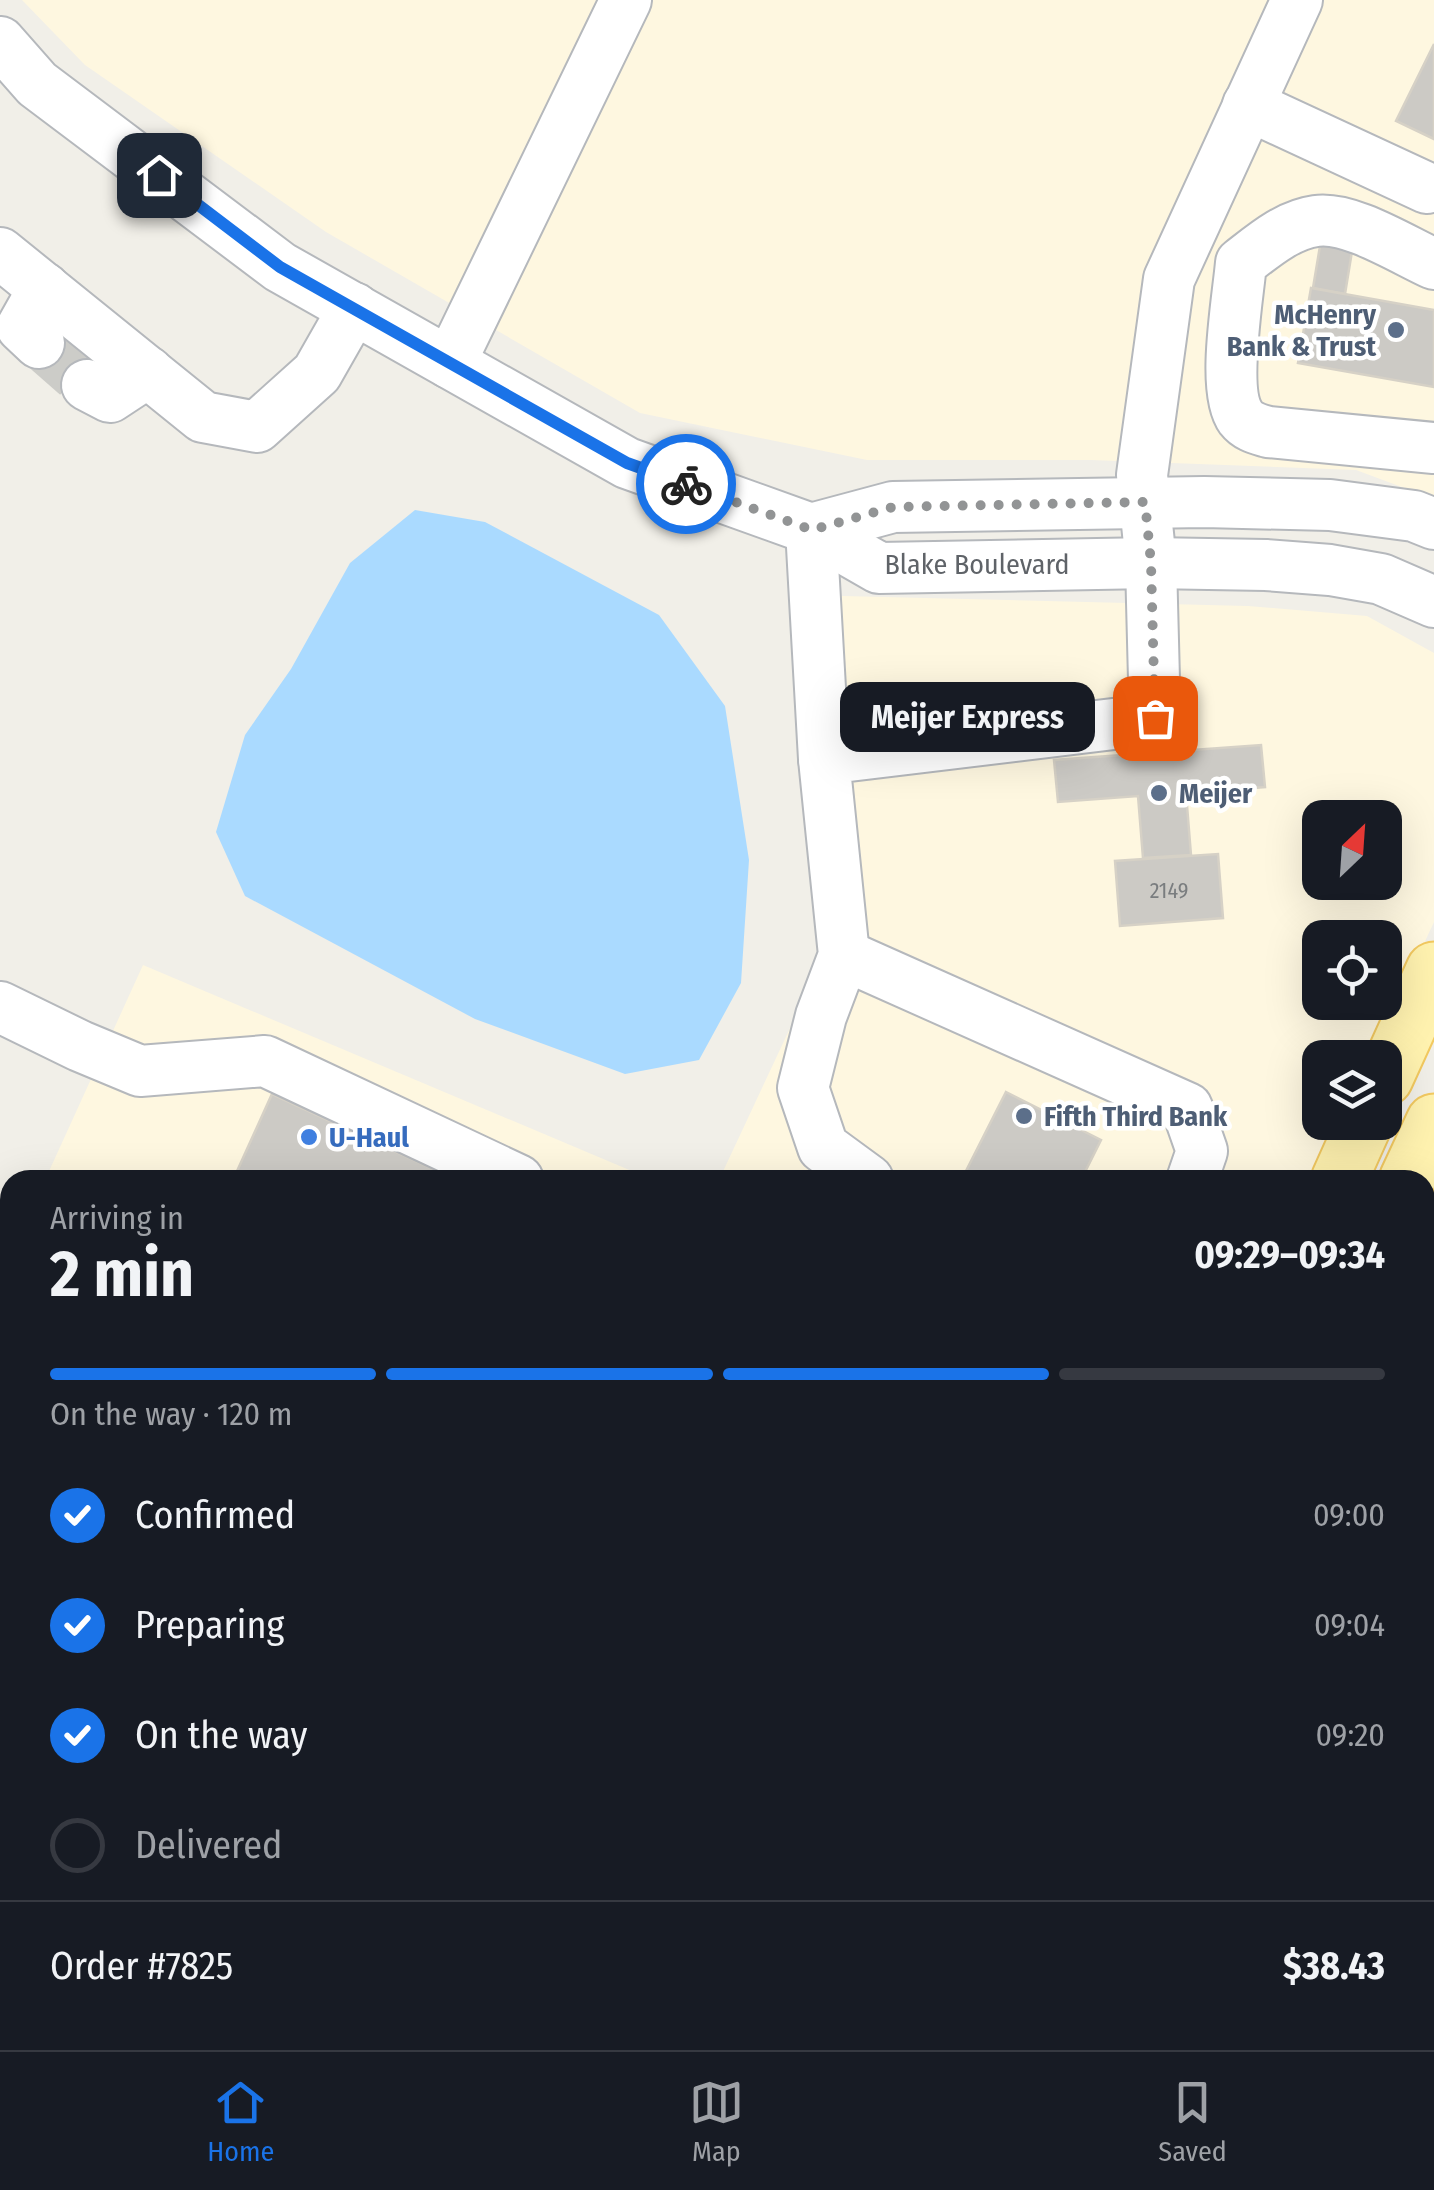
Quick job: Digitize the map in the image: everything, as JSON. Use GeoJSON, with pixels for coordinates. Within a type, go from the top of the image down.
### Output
{"type":"FeatureCollection","features":[{"type":"Feature","properties":{"kind":"main road"},"geometry":{"type":"LineString","coordinates":[[1402,1041],[1434,970]]}},
{"type":"Feature","properties":{"kind":"main road"},"geometry":{"type":"LineString","coordinates":[[1412,1170],[1434,1122]]}},
{"type":"Feature","properties":{"kind":"main road"},"geometry":{"type":"LineString","coordinates":[[1343,1170],[1357,1140]]}},
{"type":"Feature","properties":{"kind":"street"},"geometry":{"type":"LineString","coordinates":[[450,362],[626,0]]}},
{"type":"Feature","properties":{"kind":"street"},"geometry":{"type":"LineString","coordinates":[[824,759],[1155,718],[1151,563],[1142,475],[1168,279],[1297,0]]}},
{"type":"Feature","properties":{"kind":"street","name":"Blake Boulevard"},"geometry":{"type":"LineString","coordinates":[[0,42],[37,84],[280,267],[627,463],[812,530],[879,568],[1151,563],[1330,570],[1381,578],[1434,602]]}},
{"type":"Feature","properties":{"kind":"street"},"geometry":{"type":"LineString","coordinates":[[1248,106],[1428,188]]}},
{"type":"Feature","properties":{"kind":"street"},"geometry":{"type":"LineString","coordinates":[[1434,264],[1359,228],[1328,221],[1314,221],[1278,235],[1241,263],[1230,394],[1241,419],[1252,428],[1434,448]]}},
{"type":"Feature","properties":{"kind":"street"},"geometry":{"type":"LineString","coordinates":[[1186,240],[1241,263]]}},
{"type":"Feature","properties":{"kind":"street"},"geometry":{"type":"LineString","coordinates":[[0,253],[204,417],[257,427],[317,373],[354,308]]}},
{"type":"Feature","properties":{"kind":"street"},"geometry":{"type":"LineString","coordinates":[[39,343],[22,327],[44,288]]}},
{"type":"Feature","properties":{"kind":"street"},"geometry":{"type":"LineString","coordinates":[[87,385],[110,397],[148,372]]}},
{"type":"Feature","properties":{"kind":"street","name":"Blake Boulevard"},"geometry":{"type":"LineString","coordinates":[[812,530],[893,507],[1145,502],[1330,506],[1414,516],[1434,524]]}},
{"type":"Feature","properties":{"kind":"street"},"geometry":{"type":"LineString","coordinates":[[812,530],[824,759],[844,955],[821,1016],[803,1088],[823,1147],[854,1170]]}},
{"type":"Feature","properties":{"kind":"street"},"geometry":{"type":"LineString","coordinates":[[844,955],[1187,1108],[1202,1151],[1195,1170]]}},
{"type":"Feature","properties":{"kind":"street"},"geometry":{"type":"LineString","coordinates":[[0,1007],[140,1071],[265,1060],[497,1170]]}},
{"type":"Feature","properties":{"kind":"shaded area"},"geometry":{"type":"Polygon","coordinates":[[[22,0],[1434,0],[1434,499],[1356,470],[1091,460],[867,460],[640,413],[326,232],[85,65],[22,0]]]}},
{"type":"Feature","properties":{"kind":"shaded area"},"geometry":{"type":"Polygon","coordinates":[[[801,595],[1248,606],[1367,616],[1434,653],[1434,922],[1402,991],[1402,920],[1302,920],[1302,1020],[1388,1020],[1379,1040],[1302,1040],[1302,1140],[1334,1140],[1320,1170],[724,1170],[821,962],[801,595]]]}},
{"type":"Feature","properties":{"kind":"shaded area"},"geometry":{"type":"Polygon","coordinates":[[[143,965],[629,1170],[50,1170],[143,965]]]}},
{"type":"Feature","properties":{"kind":"water"},"geometry":{"type":"Polygon","coordinates":[[[415,510],[485,522],[659,615],[725,706],[749,860],[741,983],[699,1060],[625,1074],[475,1019],[245,896],[216,832],[245,735],[291,669],[350,563],[415,510]]]}},
{"type":"Feature","properties":{"kind":"building"},"geometry":{"type":"Polygon","coordinates":[[[1434,44],[1434,139],[1396,121],[1434,44]]]}},
{"type":"Feature","properties":{"kind":"building"},"geometry":{"type":"Polygon","coordinates":[[[1322,234],[1354,239],[1345,294],[1313,288],[1322,234]]]}},
{"type":"Feature","properties":{"kind":"building"},"geometry":{"type":"Polygon","coordinates":[[[1311,288],[1434,310],[1434,387],[1298,363],[1311,288]]]}},
{"type":"Feature","properties":{"kind":"building"},"geometry":{"type":"Polygon","coordinates":[[[1261,745],[1265,787],[1186,793],[1191,855],[1143,858],[1138,796],[1058,802],[1054,760],[1261,745]]]}},
{"type":"Feature","properties":{"kind":"building"},"geometry":{"type":"Polygon","coordinates":[[[1218,854],[1223,918],[1120,926],[1115,861],[1218,854]]]}},
{"type":"Feature","properties":{"kind":"building","name":"Fifth Third Bank"},"geometry":{"type":"Polygon","coordinates":[[[1006,1092],[1101,1140],[1086,1170],[967,1170],[1006,1092]]]}},
{"type":"Feature","properties":{"kind":"building","name":"U-Haul"},"geometry":{"type":"Polygon","coordinates":[[[272,1094],[435,1170],[238,1170],[272,1094]]]}},
{"type":"Feature","properties":{"kind":"tunnel"},"geometry":{"type":"LineString","coordinates":[[39,343],[87,385]]}},
{"type":"Feature","properties":{"kind":"way so far"},"geometry":{"type":"LineString","coordinates":[[686,484],[812,530],[893,507],[1145,502],[1151,563],[1155,718]]}},
{"type":"Feature","properties":{"kind":"place","name":"McHenry Bank & Trust"},"geometry":{"type":"Point","coordinates":[1396,330]}},
{"type":"Feature","properties":{"kind":"place","name":"Meijer Express"},"geometry":{"type":"Point","coordinates":[1155,718]}},
{"type":"Feature","properties":{"kind":"place","name":"Meijer"},"geometry":{"type":"Point","coordinates":[1159,793]}},
{"type":"Feature","properties":{"kind":"place","name":"Fifth Third Bank"},"geometry":{"type":"Point","coordinates":[1024,1116]}},
{"type":"Feature","properties":{"kind":"place","name":"U-Haul"},"geometry":{"type":"Point","coordinates":[309,1137]}},
{"type":"Feature","properties":{"kind":"route"},"geometry":{"type":"LineString","coordinates":[[159,175],[280,267],[627,463],[686,484]]}}]}
